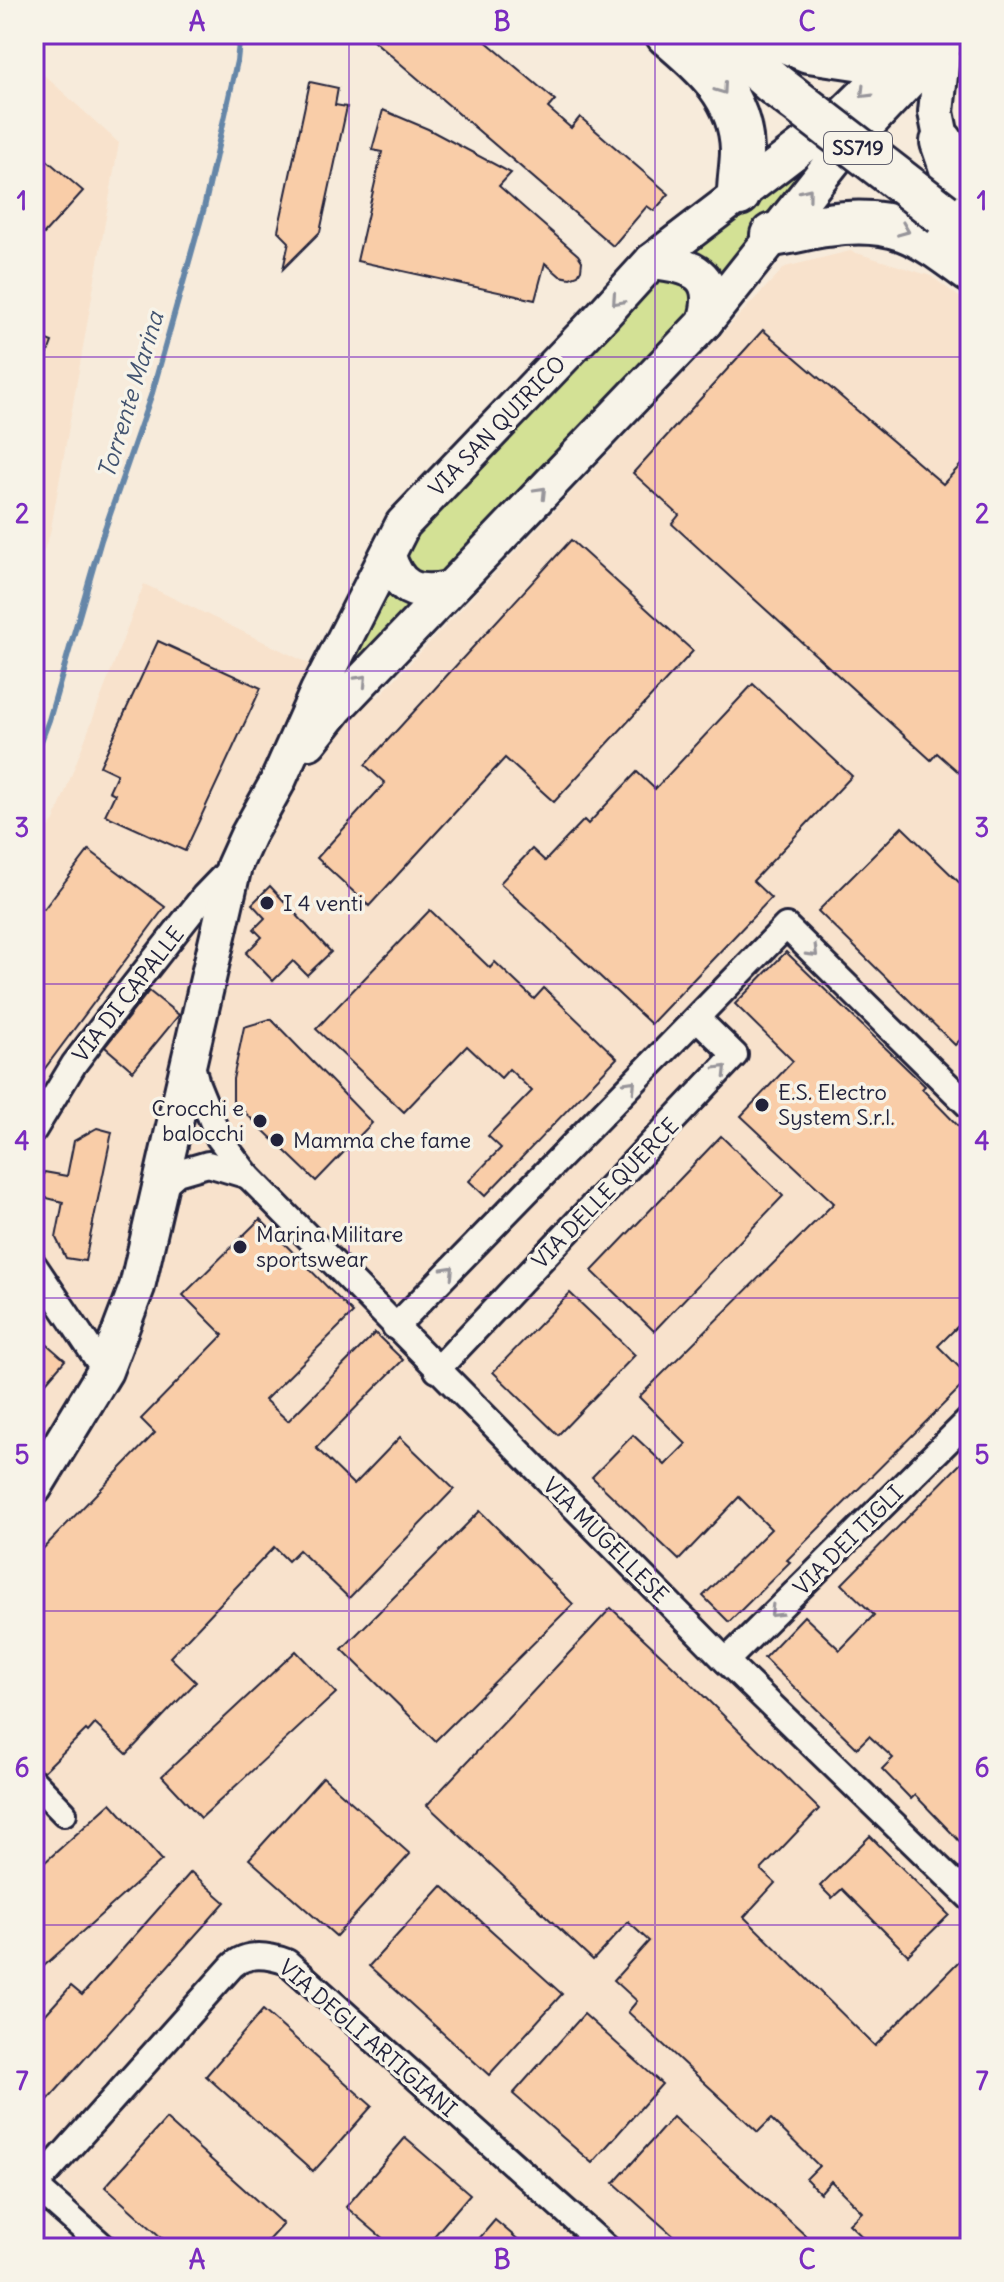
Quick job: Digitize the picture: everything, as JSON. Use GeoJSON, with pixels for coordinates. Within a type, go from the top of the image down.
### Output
{"type":"FeatureCollection","features":[{"type":"Feature","properties":{"kind":"highway"},"geometry":{"type":"LineString","coordinates":[[667,34],[703,65],[727,94],[742,148],[739,194]]}},
{"type":"Feature","properties":{"kind":"highway","name":"SS719"},"geometry":{"type":"LineString","coordinates":[[716,34],[773,83],[961,214]]}},
{"type":"Feature","properties":{"kind":"highway"},"geometry":{"type":"LineString","coordinates":[[768,34],[809,51],[856,58],[934,40]]}},
{"type":"Feature","properties":{"kind":"highway"},"geometry":{"type":"LineString","coordinates":[[942,142],[953,174],[961,214]]}},
{"type":"Feature","properties":{"kind":"highway"},"geometry":{"type":"LineString","coordinates":[[772,235],[861,221],[885,223],[909,230],[970,271]]}},
{"type":"Feature","properties":{"kind":"street"},"geometry":{"type":"LineString","coordinates":[[855,120],[934,40]]}},
{"type":"Feature","properties":{"kind":"street"},"geometry":{"type":"LineString","coordinates":[[934,40],[936,112],[942,142],[970,174]]}},
{"type":"Feature","properties":{"kind":"street","name":"VIA SAN QUIRICO"},"geometry":{"type":"LineString","coordinates":[[105,1371],[137,1287],[234,866],[403,524],[652,261],[739,194],[822,151],[772,235],[705,322],[336,708],[277,783]]}},
{"type":"Feature","properties":{"kind":"street"},"geometry":{"type":"LineString","coordinates":[[652,261],[679,264],[693,269],[703,278],[709,292],[710,308],[705,322]]}},
{"type":"Feature","properties":{"kind":"street"},"geometry":{"type":"LineString","coordinates":[[388,556],[393,573],[416,591],[431,593],[448,589]]}},
{"type":"Feature","properties":{"kind":"street","name":"VIA DI CAPALLE"},"geometry":{"type":"LineString","coordinates":[[34,1130],[74,1064],[120,1003],[204,896],[234,866]]}},
{"type":"Feature","properties":{"kind":"street"},"geometry":{"type":"LineString","coordinates":[[395,1327],[786,926],[970,1107]]}},
{"type":"Feature","properties":{"kind":"street","name":"VIA DELLE QUERCE"},"geometry":{"type":"LineString","coordinates":[[437,1370],[735,1055],[697,1018]]}},
{"type":"Feature","properties":{"kind":"street","name":"VIA MUGELLESE"},"geometry":{"type":"LineString","coordinates":[[189,1055],[219,1138],[248,1176],[726,1661],[970,1898]]}},
{"type":"Feature","properties":{"kind":"street"},"geometry":{"type":"LineString","coordinates":[[171,1137],[189,1131],[219,1138]]}},
{"type":"Feature","properties":{"kind":"street","name":"VIA MUGELLESE"},"geometry":{"type":"LineString","coordinates":[[171,1137],[208,1164],[248,1176]]}},
{"type":"Feature","properties":{"kind":"street"},"geometry":{"type":"LineString","coordinates":[[159,1189],[177,1173],[208,1164]]}},
{"type":"Feature","properties":{"kind":"street"},"geometry":{"type":"LineString","coordinates":[[34,1265],[105,1371],[34,1488]]}},
{"type":"Feature","properties":{"kind":"street","name":"VIA DEI TIGLI"},"geometry":{"type":"LineString","coordinates":[[726,1661],[970,1419]]}},
{"type":"Feature","properties":{"kind":"street"},"geometry":{"type":"LineString","coordinates":[[34,1782],[64,1813]]}},
{"type":"Feature","properties":{"kind":"street","name":"VIA DEGLI ARTIGIANI"},"geometry":{"type":"LineString","coordinates":[[35,2184],[238,1960],[272,1956],[287,1962],[607,2248]]}},
{"type":"Feature","properties":{"kind":"street"},"geometry":{"type":"LineString","coordinates":[[35,2184],[105,2248]]}},
{"type":"Feature","properties":{"kind":"shaded area"},"geometry":{"type":"Polygon","coordinates":[[[34,66],[119,143],[50,534],[34,576],[34,66]]]}},
{"type":"Feature","properties":{"kind":"shaded area"},"geometry":{"type":"Polygon","coordinates":[[[850,251],[931,276],[970,305],[970,2248],[125,2248],[71,2198],[34,2146],[34,845],[54,821],[144,584],[378,697],[785,267],[850,251]]]}},
{"type":"Feature","properties":{"kind":"green space"},"geometry":{"type":"Polygon","coordinates":[[[858,112],[716,298],[684,258],[858,112]]]}},
{"type":"Feature","properties":{"kind":"green space"},"geometry":{"type":"Polygon","coordinates":[[[686,274],[701,308],[449,578],[409,577],[402,538],[649,278],[686,274]]]}},
{"type":"Feature","properties":{"kind":"green space"},"geometry":{"type":"Polygon","coordinates":[[[386,572],[427,602],[369,660],[327,688],[386,572]]]}},
{"type":"Feature","properties":{"kind":"building"},"geometry":{"type":"Polygon","coordinates":[[[366,34],[477,34],[555,100],[548,108],[571,128],[580,117],[669,194],[654,211],[647,206],[613,246],[366,34]]]}},
{"type":"Feature","properties":{"kind":"building"},"geometry":{"type":"Polygon","coordinates":[[[310,82],[338,88],[335,105],[347,107],[320,232],[283,269],[289,242],[278,231],[310,82]]]}},
{"type":"Feature","properties":{"kind":"building"},"geometry":{"type":"Polygon","coordinates":[[[383,110],[428,129],[511,173],[499,186],[578,255],[582,261],[578,275],[570,278],[560,276],[545,263],[535,300],[357,261],[382,152],[372,150],[383,110]]]}},
{"type":"Feature","properties":{"kind":"building"},"geometry":{"type":"Polygon","coordinates":[[[34,149],[83,191],[44,234],[34,225],[34,149]]]}},
{"type":"Feature","properties":{"kind":"building"},"geometry":{"type":"Polygon","coordinates":[[[763,330],[943,484],[970,455],[970,782],[937,753],[931,760],[672,524],[679,515],[633,473],[763,330]]]}},
{"type":"Feature","properties":{"kind":"building"},"geometry":{"type":"Polygon","coordinates":[[[34,335],[52,342],[35,386],[34,385],[34,335]]]}},
{"type":"Feature","properties":{"kind":"building"},"geometry":{"type":"Polygon","coordinates":[[[571,540],[693,651],[554,802],[505,758],[369,906],[317,858],[385,783],[365,765],[571,540]]]}},
{"type":"Feature","properties":{"kind":"building"},"geometry":{"type":"Polygon","coordinates":[[[158,641],[261,688],[185,851],[105,815],[115,794],[109,791],[117,774],[100,766],[158,641]]]}},
{"type":"Feature","properties":{"kind":"building"},"geometry":{"type":"Polygon","coordinates":[[[753,684],[852,776],[753,881],[771,898],[651,1024],[500,883],[532,849],[545,861],[584,820],[588,824],[637,772],[655,789],[753,684]]]}},
{"type":"Feature","properties":{"kind":"building"},"geometry":{"type":"Polygon","coordinates":[[[902,827],[970,893],[970,1030],[955,1045],[818,911],[902,827]]]}},
{"type":"Feature","properties":{"kind":"building"},"geometry":{"type":"Polygon","coordinates":[[[89,850],[165,907],[34,1083],[34,902],[44,909],[89,850]]]}},
{"type":"Feature","properties":{"kind":"building"},"geometry":{"type":"Polygon","coordinates":[[[270,886],[331,952],[307,975],[293,961],[273,981],[246,953],[262,937],[254,929],[265,918],[252,904],[270,886]]]}},
{"type":"Feature","properties":{"kind":"building"},"geometry":{"type":"Polygon","coordinates":[[[430,910],[490,968],[495,962],[534,999],[544,988],[617,1058],[485,1196],[469,1181],[501,1148],[488,1136],[532,1091],[509,1069],[501,1078],[467,1046],[404,1112],[316,1029],[430,910]]]}},
{"type":"Feature","properties":{"kind":"building"},"geometry":{"type":"Polygon","coordinates":[[[786,952],[925,1086],[922,1089],[970,1138],[970,1314],[938,1346],[970,1378],[729,1622],[703,1596],[771,1529],[739,1497],[679,1560],[592,1477],[633,1435],[665,1465],[686,1444],[639,1397],[834,1203],[741,1116],[793,1061],[735,1004],[786,952]]]}},
{"type":"Feature","properties":{"kind":"building"},"geometry":{"type":"Polygon","coordinates":[[[149,991],[179,1015],[133,1071],[105,1047],[149,991]]]}},
{"type":"Feature","properties":{"kind":"building"},"geometry":{"type":"Polygon","coordinates":[[[271,1019],[372,1123],[316,1181],[233,1101],[233,1079],[244,1027],[271,1019]]]}},
{"type":"Feature","properties":{"kind":"building"},"geometry":{"type":"Polygon","coordinates":[[[97,1128],[112,1132],[85,1261],[66,1258],[56,1238],[63,1202],[39,1196],[44,1172],[67,1176],[74,1141],[97,1128]]]}},
{"type":"Feature","properties":{"kind":"building"},"geometry":{"type":"Polygon","coordinates":[[[721,1136],[783,1196],[654,1331],[592,1271],[721,1136]]]}},
{"type":"Feature","properties":{"kind":"building"},"geometry":{"type":"Polygon","coordinates":[[[260,1219],[353,1313],[265,1400],[288,1421],[375,1333],[403,1360],[316,1448],[354,1485],[400,1437],[454,1489],[349,1598],[299,1550],[288,1561],[274,1547],[170,1657],[196,1682],[127,1754],[95,1724],[44,1771],[34,1767],[34,1558],[155,1433],[141,1419],[223,1335],[183,1295],[260,1219]]]}},
{"type":"Feature","properties":{"kind":"building"},"geometry":{"type":"Polygon","coordinates":[[[570,1293],[635,1355],[558,1435],[493,1372],[570,1293]]]}},
{"type":"Feature","properties":{"kind":"building"},"geometry":{"type":"Polygon","coordinates":[[[34,1333],[65,1360],[34,1396],[34,1333]]]}},
{"type":"Feature","properties":{"kind":"building"},"geometry":{"type":"Polygon","coordinates":[[[970,1454],[970,1852],[915,1795],[911,1799],[882,1769],[893,1758],[869,1736],[857,1748],[764,1658],[804,1616],[840,1650],[874,1615],[842,1584],[970,1454]]]}},
{"type":"Feature","properties":{"kind":"building"},"geometry":{"type":"Polygon","coordinates":[[[480,1511],[573,1604],[435,1741],[342,1649],[480,1511]]]}},
{"type":"Feature","properties":{"kind":"building"},"geometry":{"type":"Polygon","coordinates":[[[611,1608],[819,1809],[761,1870],[775,1883],[744,1917],[875,2046],[970,1950],[970,2248],[874,2248],[849,2224],[862,2212],[831,2181],[820,2193],[806,2179],[819,2166],[771,2119],[758,2132],[628,2012],[637,2001],[614,1980],[649,1941],[628,1922],[593,1960],[427,1805],[611,1608]]]}},
{"type":"Feature","properties":{"kind":"building"},"geometry":{"type":"Polygon","coordinates":[[[296,1651],[336,1693],[201,1818],[162,1776],[296,1651]]]}},
{"type":"Feature","properties":{"kind":"building"},"geometry":{"type":"Polygon","coordinates":[[[323,1777],[410,1854],[336,1936],[249,1859],[323,1777]]]}},
{"type":"Feature","properties":{"kind":"building"},"geometry":{"type":"Polygon","coordinates":[[[111,1803],[162,1860],[34,1975],[34,1872],[111,1803]]]}},
{"type":"Feature","properties":{"kind":"building"},"geometry":{"type":"Polygon","coordinates":[[[870,1836],[949,1915],[908,1955],[842,1889],[832,1898],[820,1886],[870,1836]]]}},
{"type":"Feature","properties":{"kind":"building"},"geometry":{"type":"Polygon","coordinates":[[[191,1872],[225,1902],[46,2102],[34,2091],[34,2027],[71,1986],[82,1995],[191,1872]]]}},
{"type":"Feature","properties":{"kind":"building"},"geometry":{"type":"Polygon","coordinates":[[[442,1886],[562,1994],[489,2075],[369,1966],[442,1886]]]}},
{"type":"Feature","properties":{"kind":"building"},"geometry":{"type":"Polygon","coordinates":[[[263,2010],[372,2106],[313,2172],[206,2076],[263,2010]]]}},
{"type":"Feature","properties":{"kind":"building"},"geometry":{"type":"Polygon","coordinates":[[[584,2014],[662,2084],[592,2163],[513,2094],[584,2014]]]}},
{"type":"Feature","properties":{"kind":"building"},"geometry":{"type":"Polygon","coordinates":[[[673,2117],[819,2248],[687,2248],[614,2183],[673,2117]]]}},
{"type":"Feature","properties":{"kind":"building"},"geometry":{"type":"Polygon","coordinates":[[[166,2119],[283,2224],[261,2248],[173,2248],[105,2187],[166,2119]]]}},
{"type":"Feature","properties":{"kind":"building"},"geometry":{"type":"Polygon","coordinates":[[[405,2138],[470,2194],[424,2248],[394,2248],[346,2207],[405,2138]]]}},
{"type":"Feature","properties":{"kind":"building"},"geometry":{"type":"Polygon","coordinates":[[[495,2220],[528,2248],[471,2248],[495,2220]]]}},
{"type":"Feature","properties":{"kind":"waterway","name":"Torrente Marina"},"geometry":{"type":"LineString","coordinates":[[34,760],[49,720],[101,540],[152,393],[204,208],[237,61],[240,34]]}},
{"type":"Feature","properties":{"kind":"place","name":"I 4 venti"},"geometry":{"type":"Point","coordinates":[267,903]}},
{"type":"Feature","properties":{"kind":"place","name":"E.S. Electro System S.r.l."},"geometry":{"type":"Point","coordinates":[762,1105]}},
{"type":"Feature","properties":{"kind":"place","name":"Crocchi e balocchi"},"geometry":{"type":"Point","coordinates":[260,1121]}},
{"type":"Feature","properties":{"kind":"place","name":"Mamma che fame"},"geometry":{"type":"Point","coordinates":[277,1140]}},
{"type":"Feature","properties":{"kind":"place","name":"Marina Militare sportswear"},"geometry":{"type":"Point","coordinates":[240,1247]}}]}
